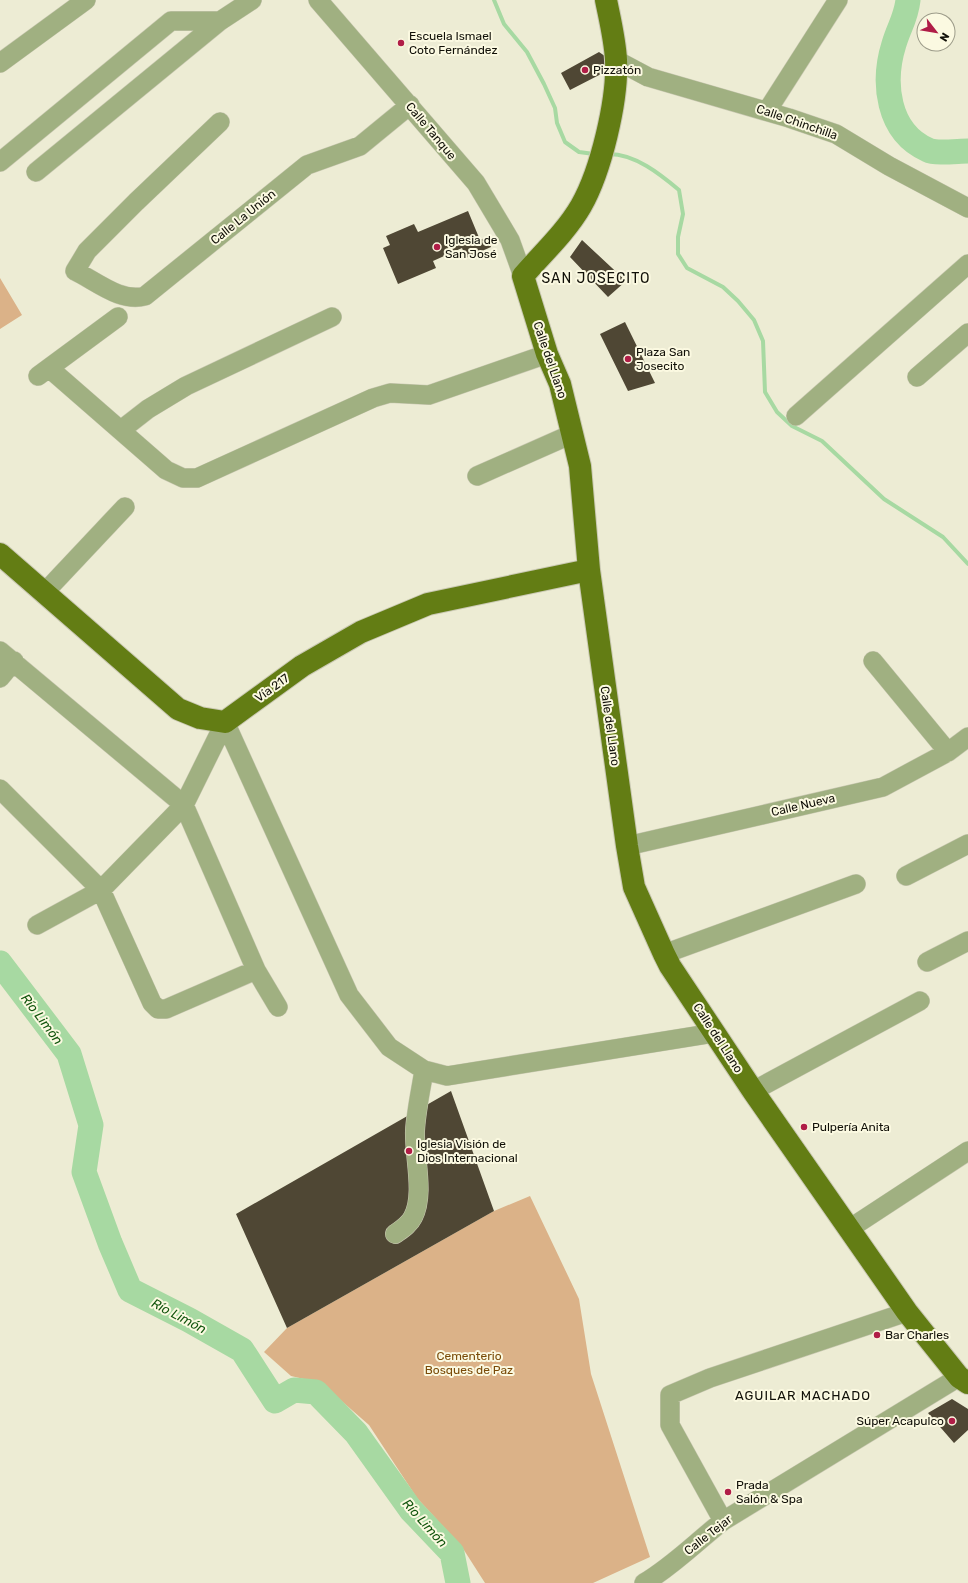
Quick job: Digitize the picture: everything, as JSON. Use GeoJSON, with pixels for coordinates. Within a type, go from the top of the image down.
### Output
{"type":"FeatureCollection","features":[{"type":"Feature","properties":{"kind":"main road"},"geometry":{"type":"LineString","coordinates":[[523,276],[572,220],[588,192],[601,155],[613,106],[616,60],[606,0]]}},
{"type":"Feature","properties":{"kind":"main road","name":"Calle del Llano"},"geometry":{"type":"LineString","coordinates":[[523,276],[547,354],[560,384],[580,466],[589,570],[634,887],[664,954],[714,1033],[907,1312],[963,1380]]}},
{"type":"Feature","properties":{"kind":"main road"},"geometry":{"type":"LineString","coordinates":[[0,554],[178,709],[200,718],[225,722]]}},
{"type":"Feature","properties":{"kind":"main road","name":"Vía 217"},"geometry":{"type":"LineString","coordinates":[[225,722],[302,666],[361,632],[375,626],[428,604],[589,570]]}},
{"type":"Feature","properties":{"kind":"street"},"geometry":{"type":"LineString","coordinates":[[0,63],[86,0]]}},
{"type":"Feature","properties":{"kind":"street"},"geometry":{"type":"LineString","coordinates":[[36,172],[220,20],[252,0]]}},
{"type":"Feature","properties":{"kind":"street","name":"Calle Tanque"},"geometry":{"type":"LineString","coordinates":[[318,0],[476,183],[510,240],[523,276]]}},
{"type":"Feature","properties":{"kind":"street"},"geometry":{"type":"LineString","coordinates":[[767,111],[838,0]]}},
{"type":"Feature","properties":{"kind":"street"},"geometry":{"type":"LineString","coordinates":[[0,162],[171,21],[220,20]]}},
{"type":"Feature","properties":{"kind":"street","name":"Calle Chinchilla"},"geometry":{"type":"LineString","coordinates":[[616,60],[648,77],[767,111],[836,134],[889,166],[968,208]]}},
{"type":"Feature","properties":{"kind":"street","name":"Calle La Unión"},"geometry":{"type":"LineString","coordinates":[[220,122],[87,251],[75,271],[118,294],[134,299],[145,296],[307,165],[360,146],[410,105]]}},
{"type":"Feature","properties":{"kind":"street"},"geometry":{"type":"LineString","coordinates":[[796,416],[968,264]]}},
{"type":"Feature","properties":{"kind":"street"},"geometry":{"type":"LineString","coordinates":[[118,317],[44,372],[121,430],[166,470],[183,478],[197,478],[373,398],[390,393],[429,395],[547,354]]}},
{"type":"Feature","properties":{"kind":"street"},"geometry":{"type":"LineString","coordinates":[[121,430],[148,409],[186,386],[332,317]]}},
{"type":"Feature","properties":{"kind":"street"},"geometry":{"type":"LineString","coordinates":[[917,377],[968,333]]}},
{"type":"Feature","properties":{"kind":"street"},"geometry":{"type":"LineString","coordinates":[[477,476],[572,434]]}},
{"type":"Feature","properties":{"kind":"street"},"geometry":{"type":"LineString","coordinates":[[45,592],[125,507]]}},
{"type":"Feature","properties":{"kind":"street"},"geometry":{"type":"LineString","coordinates":[[0,678],[7,656],[184,805],[256,970],[278,1007]]}},
{"type":"Feature","properties":{"kind":"street"},"geometry":{"type":"LineString","coordinates":[[873,662],[948,752]]}},
{"type":"Feature","properties":{"kind":"street"},"geometry":{"type":"LineString","coordinates":[[37,925],[102,890],[184,805],[225,722]]}},
{"type":"Feature","properties":{"kind":"street"},"geometry":{"type":"LineString","coordinates":[[225,722],[349,995],[389,1047],[424,1070],[447,1076],[714,1033]]}},
{"type":"Feature","properties":{"kind":"street","name":"Calle Nueva"},"geometry":{"type":"LineString","coordinates":[[627,846],[883,787],[948,752],[968,737]]}},
{"type":"Feature","properties":{"kind":"street"},"geometry":{"type":"LineString","coordinates":[[0,789],[102,890],[152,1003],[158,1009],[166,1010],[256,970]]}},
{"type":"Feature","properties":{"kind":"street"},"geometry":{"type":"LineString","coordinates":[[906,876],[968,844]]}},
{"type":"Feature","properties":{"kind":"street"},"geometry":{"type":"LineString","coordinates":[[664,954],[856,884]]}},
{"type":"Feature","properties":{"kind":"street"},"geometry":{"type":"LineString","coordinates":[[928,962],[968,941]]}},
{"type":"Feature","properties":{"kind":"street"},"geometry":{"type":"LineString","coordinates":[[753,1091],[920,1001]]}},
{"type":"Feature","properties":{"kind":"street"},"geometry":{"type":"LineString","coordinates":[[395,1234],[408,1225],[413,1217],[416,1206],[418,1173],[415,1131],[424,1070]]}},
{"type":"Feature","properties":{"kind":"street"},"geometry":{"type":"LineString","coordinates":[[849,1229],[968,1151]]}},
{"type":"Feature","properties":{"kind":"street"},"geometry":{"type":"LineString","coordinates":[[723,1521],[670,1425],[670,1394],[710,1378],[907,1312]]}},
{"type":"Feature","properties":{"kind":"street","name":"Calle Tejar"},"geometry":{"type":"LineString","coordinates":[[644,1583],[667,1570],[697,1541],[723,1521],[963,1380]]}},
{"type":"Feature","properties":{"kind":"green space"},"geometry":{"type":"Polygon","coordinates":[[[0,278],[22,315],[0,329],[0,278]]]}},
{"type":"Feature","properties":{"kind":"green space","name":"Cementerio Bosques de Paz"},"geometry":{"type":"Polygon","coordinates":[[[530,1196],[579,1299],[591,1374],[650,1557],[593,1583],[485,1583],[462,1547],[417,1498],[369,1425],[321,1383],[291,1376],[264,1352],[287,1328],[494,1211],[530,1196]]]}},
{"type":"Feature","properties":{"kind":"building","name":"Pizzatón"},"geometry":{"type":"Polygon","coordinates":[[[599,52],[612,61],[603,68],[605,72],[570,90],[561,73],[599,52]]]}},
{"type":"Feature","properties":{"kind":"building","name":"Iglesia de San José"},"geometry":{"type":"Polygon","coordinates":[[[468,211],[480,240],[487,237],[491,247],[466,258],[462,248],[433,261],[436,268],[398,284],[383,248],[390,245],[386,236],[414,224],[418,232],[468,211]]]}},
{"type":"Feature","properties":{"kind":"building"},"geometry":{"type":"Polygon","coordinates":[[[582,240],[626,281],[608,297],[570,257],[582,240]]]}},
{"type":"Feature","properties":{"kind":"building","name":"Plaza San Josecito"},"geometry":{"type":"Polygon","coordinates":[[[625,322],[655,383],[628,391],[600,334],[625,322]]]}},
{"type":"Feature","properties":{"kind":"building","name":"Iglesia Visión de Dios Internacional"},"geometry":{"type":"Polygon","coordinates":[[[451,1091],[494,1211],[287,1328],[236,1214],[451,1091]]]}},
{"type":"Feature","properties":{"kind":"building","name":"Súper Acapulco"},"geometry":{"type":"Polygon","coordinates":[[[952,1399],[968,1409],[968,1430],[954,1443],[928,1413],[952,1399]]]}},
{"type":"Feature","properties":{"kind":"waterway"},"geometry":{"type":"LineString","coordinates":[[494,0],[504,24],[527,52],[544,84],[555,108],[557,123],[565,142],[579,152],[594,154]]}},
{"type":"Feature","properties":{"kind":"waterway"},"geometry":{"type":"LineString","coordinates":[[908,0],[904,17],[894,44],[888,74],[891,104],[896,119],[914,142],[928,150],[942,152],[968,151]]}},
{"type":"Feature","properties":{"kind":"waterway"},"geometry":{"type":"LineString","coordinates":[[609,154],[628,157],[638,161],[679,190],[683,214],[678,237],[678,254],[687,268],[723,287],[738,301],[754,320],[763,341],[765,392],[777,412],[792,426],[822,441],[884,499],[943,537],[968,564]]}},
{"type":"Feature","properties":{"kind":"waterway","name":"Río Limón"},"geometry":{"type":"LineString","coordinates":[[0,963],[69,1054],[91,1125],[84,1172],[110,1243],[130,1290],[189,1320],[242,1350],[275,1401],[294,1390],[316,1392],[356,1433],[411,1510],[452,1553],[458,1583]]}},
{"type":"Feature","properties":{"kind":"place","name":"Escuela Ismael Coto Fernández"},"geometry":{"type":"Point","coordinates":[401,43]}},
{"type":"Feature","properties":{"kind":"place","name":"Pizzatón"},"geometry":{"type":"Point","coordinates":[585,70]}},
{"type":"Feature","properties":{"kind":"place","name":"Iglesia de San José"},"geometry":{"type":"Point","coordinates":[437,247]}},
{"type":"Feature","properties":{"kind":"place","name":"Plaza San Josecito"},"geometry":{"type":"Point","coordinates":[628,359]}},
{"type":"Feature","properties":{"kind":"place","name":"Pulpería Anita"},"geometry":{"type":"Point","coordinates":[804,1127]}},
{"type":"Feature","properties":{"kind":"place","name":"Iglesia Visión de Dios Internacional"},"geometry":{"type":"Point","coordinates":[409,1151]}},
{"type":"Feature","properties":{"kind":"place","name":"Bar Charles"},"geometry":{"type":"Point","coordinates":[877,1335]}},
{"type":"Feature","properties":{"kind":"place","name":"Súper Acapulco"},"geometry":{"type":"Point","coordinates":[952,1421]}},
{"type":"Feature","properties":{"kind":"place","name":"Prada Salón & Spa"},"geometry":{"type":"Point","coordinates":[728,1492]}},
{"type":"Feature","properties":{"kind":"district","name":"SAN JOSECITO"},"geometry":{"type":"Point","coordinates":[596,278]}},
{"type":"Feature","properties":{"kind":"district","name":"AGUILAR MACHADO"},"geometry":{"type":"Point","coordinates":[803,1395]}}]}
